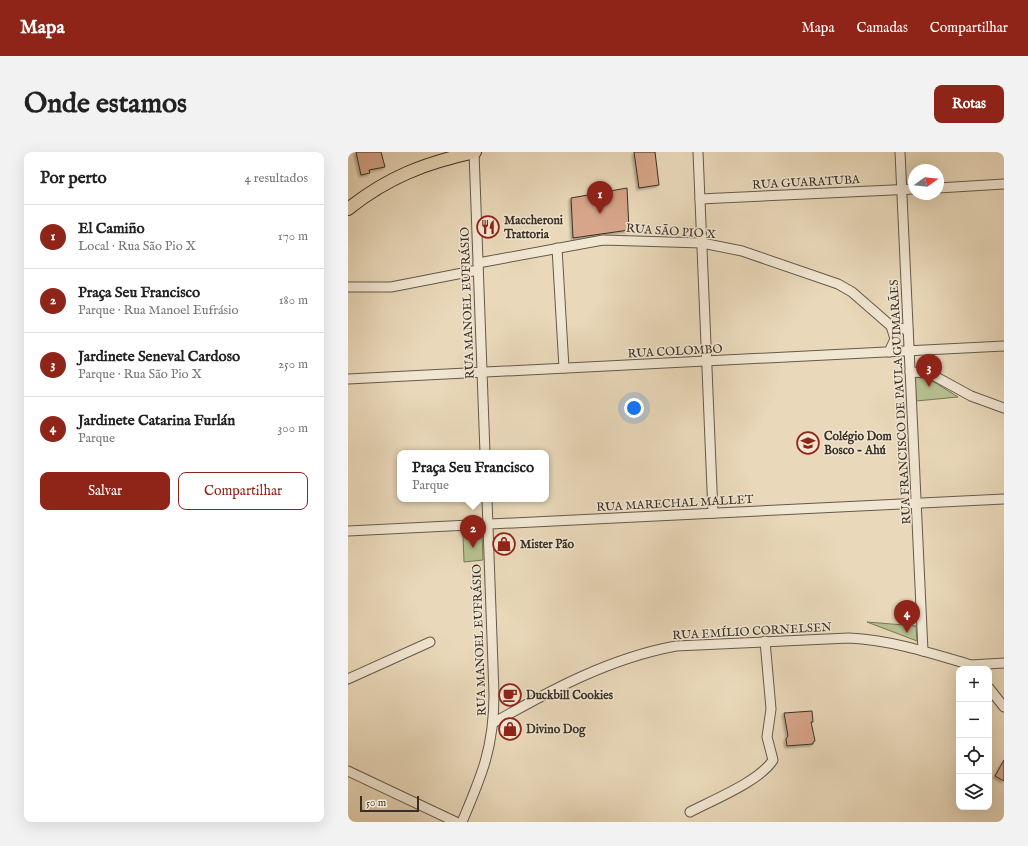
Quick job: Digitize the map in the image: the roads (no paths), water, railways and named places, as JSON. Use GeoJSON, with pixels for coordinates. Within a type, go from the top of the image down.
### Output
{"type":"FeatureCollection","features":[{"type":"Feature","properties":{"kind":"main road"},"geometry":{"type":"LineString","coordinates":[[348,209],[368,194],[404,173],[444,159],[474,152]]}},
{"type":"Feature","properties":{"kind":"street","name":"RUA MANOEL EUFRÁSIO"},"geometry":{"type":"LineString","coordinates":[[474,152],[485,450]]}},
{"type":"Feature","properties":{"kind":"street"},"geometry":{"type":"LineString","coordinates":[[698,152],[713,513]]}},
{"type":"Feature","properties":{"kind":"street","name":"RUA FRANCISCO DE PAULA GUIMARÃES"},"geometry":{"type":"LineString","coordinates":[[900,152],[923,651]]}},
{"type":"Feature","properties":{"kind":"street"},"geometry":{"type":"LineString","coordinates":[[944,188],[1004,184]]}},
{"type":"Feature","properties":{"kind":"street","name":"RUA GUARATUBA"},"geometry":{"type":"LineString","coordinates":[[700,199],[908,189]]}},
{"type":"Feature","properties":{"kind":"street","name":"RUA SÃO PIO X"},"geometry":{"type":"LineString","coordinates":[[348,287],[391,287],[557,248],[610,239],[702,243],[742,251],[838,284],[852,292],[891,326],[908,330]]}},
{"type":"Feature","properties":{"kind":"street"},"geometry":{"type":"LineString","coordinates":[[557,248],[564,368]]}},
{"type":"Feature","properties":{"kind":"street"},"geometry":{"type":"LineString","coordinates":[[889,352],[895,339],[891,326]]}},
{"type":"Feature","properties":{"kind":"street","name":"RUA COLOMBO"},"geometry":{"type":"LineString","coordinates":[[348,379],[1004,346]]}},
{"type":"Feature","properties":{"kind":"street"},"geometry":{"type":"LineString","coordinates":[[910,372],[929,373],[971,396],[1004,408]]}},
{"type":"Feature","properties":{"kind":"street","name":"RUA MARECHAL MALLET"},"geometry":{"type":"LineString","coordinates":[[348,531],[1004,498]]}},
{"type":"Feature","properties":{"kind":"street","name":"RUA MANOEL EUFRÁSIO"},"geometry":{"type":"LineString","coordinates":[[462,822],[487,760],[494,723],[487,502]]}},
{"type":"Feature","properties":{"kind":"street","name":"RUA EMÍLIO CORNELSEN"},"geometry":{"type":"LineString","coordinates":[[494,723],[569,682],[639,655],[676,646],[765,641],[868,639],[923,651],[970,666]]}},
{"type":"Feature","properties":{"kind":"street"},"geometry":{"type":"LineString","coordinates":[[690,812],[758,776],[768,768],[773,760],[767,737],[771,709],[765,641]]}},
{"type":"Feature","properties":{"kind":"street"},"geometry":{"type":"LineString","coordinates":[[348,679],[430,642]]}},
{"type":"Feature","properties":{"kind":"street","name":"RUA EMÍLIO CORNELSEN"},"geometry":{"type":"LineString","coordinates":[[981,666],[1004,663]]}},
{"type":"Feature","properties":{"kind":"street"},"geometry":{"type":"LineString","coordinates":[[992,692],[1004,707]]}},
{"type":"Feature","properties":{"kind":"street"},"geometry":{"type":"LineString","coordinates":[[348,771],[456,822]]}},
{"type":"Feature","properties":{"kind":"place","name":"El Camiño"},"geometry":{"type":"Point","coordinates":[600,214]}},
{"type":"Feature","properties":{"kind":"place","name":"Maccheroni Trattoria"},"geometry":{"type":"Point","coordinates":[488,227]}},
{"type":"Feature","properties":{"kind":"place","name":"Jardinete Seneval Cardoso"},"geometry":{"type":"Point","coordinates":[929,387]}},
{"type":"Feature","properties":{"kind":"place","name":"Colégio Dom Bosco - Ahú"},"geometry":{"type":"Point","coordinates":[808,443]}},
{"type":"Feature","properties":{"kind":"place","name":"Mister Pão"},"geometry":{"type":"Point","coordinates":[504,544]}},
{"type":"Feature","properties":{"kind":"place","name":"Praça Seu Francisco"},"geometry":{"type":"Point","coordinates":[473,548]}},
{"type":"Feature","properties":{"kind":"place","name":"Jardinete Catarina Furlán"},"geometry":{"type":"Point","coordinates":[907,633]}},
{"type":"Feature","properties":{"kind":"place","name":"Duckbill Cookies"},"geometry":{"type":"Point","coordinates":[510,695]}},
{"type":"Feature","properties":{"kind":"place","name":"Divino Dog"},"geometry":{"type":"Point","coordinates":[510,729]}}]}
